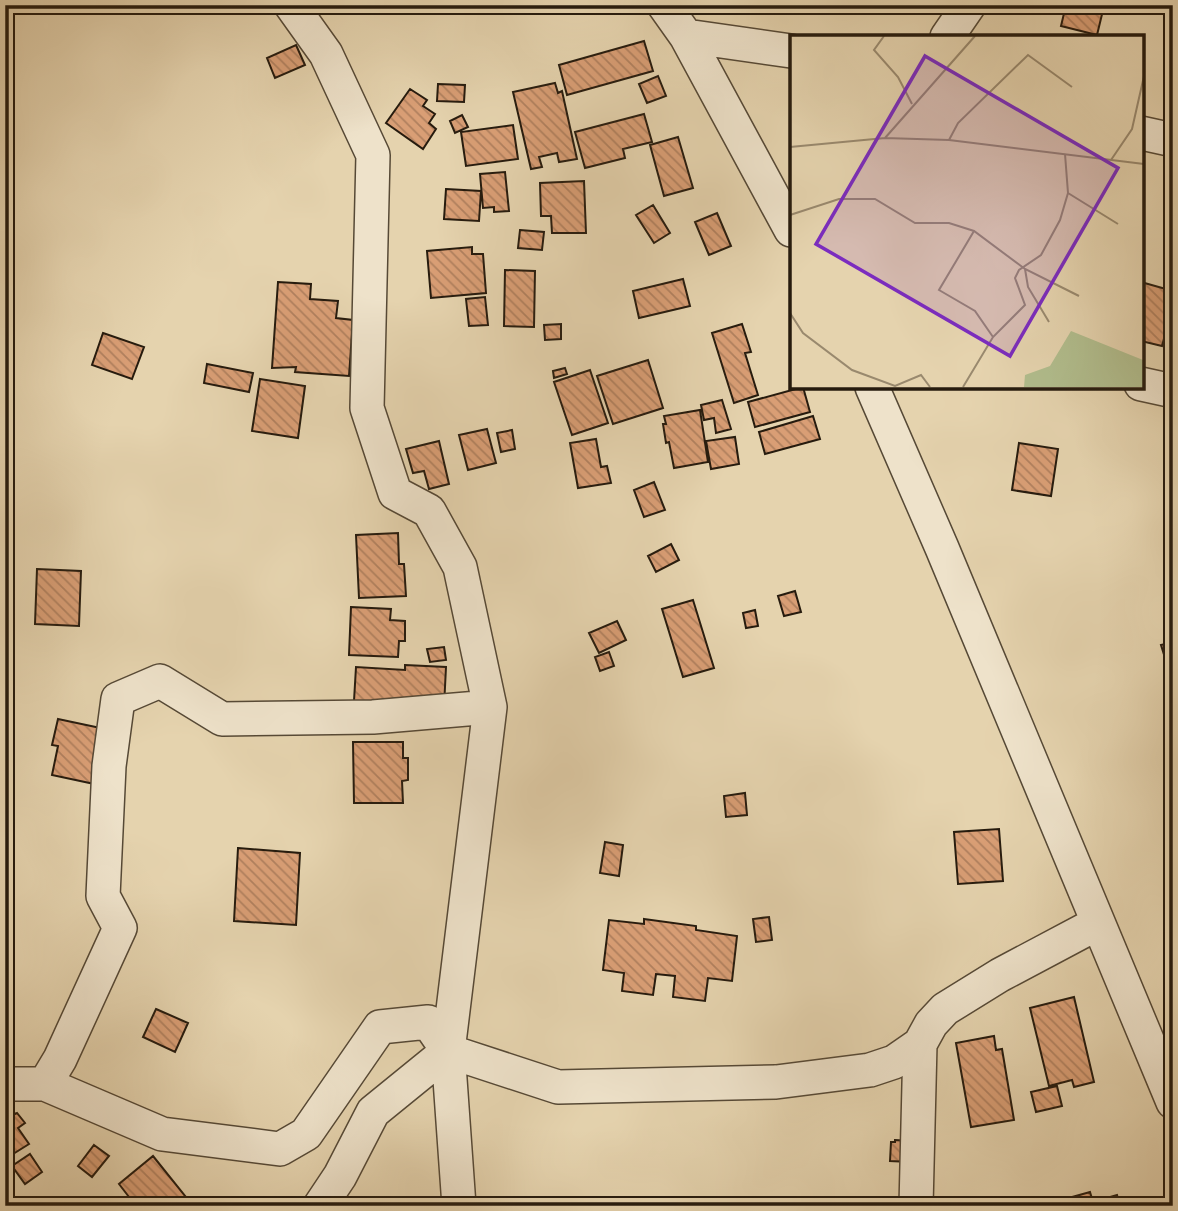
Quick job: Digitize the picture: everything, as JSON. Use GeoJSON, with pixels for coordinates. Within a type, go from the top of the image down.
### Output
{"type":"FeatureCollection","features":[{"type":"Feature","properties":{"kind":"street"},"geometry":{"type":"LineString","coordinates":[[291,5],[326,54],[373,155],[367,408],[395,493],[429,511],[460,567],[490,707],[448,1051],[459,1206]]}},
{"type":"Feature","properties":{"kind":"street"},"geometry":{"type":"LineString","coordinates":[[664,5],[686,36],[790,228]]}},
{"type":"Feature","properties":{"kind":"street"},"geometry":{"type":"LineString","coordinates":[[948,35],[969,5]]}},
{"type":"Feature","properties":{"kind":"street"},"geometry":{"type":"LineString","coordinates":[[686,36],[790,51]]}},
{"type":"Feature","properties":{"kind":"street"},"geometry":{"type":"LineString","coordinates":[[1143,133],[1173,140]]}},
{"type":"Feature","properties":{"kind":"street"},"geometry":{"type":"LineString","coordinates":[[1143,384],[1173,391]]}},
{"type":"Feature","properties":{"kind":"street"},"geometry":{"type":"LineString","coordinates":[[872,388],[1173,1102]]}},
{"type":"Feature","properties":{"kind":"street"},"geometry":{"type":"LineString","coordinates":[[45,1084],[60,1059],[120,928],[103,896],[109,766],[118,699],[160,681],[222,719],[373,717],[490,707]]}},
{"type":"Feature","properties":{"kind":"street"},"geometry":{"type":"LineString","coordinates":[[5,1084],[45,1084],[162,1134],[280,1149],[306,1134],[380,1027],[428,1022],[448,1051],[558,1087],[776,1082],[870,1070],[894,1062],[920,1044],[931,1024],[945,1009],[1000,975],[1098,923]]}},
{"type":"Feature","properties":{"kind":"street"},"geometry":{"type":"LineString","coordinates":[[916,1206],[920,1044]]}},
{"type":"Feature","properties":{"kind":"street"},"geometry":{"type":"LineString","coordinates":[[320,1206],[340,1176],[373,1112],[448,1051]]}},
{"type":"Feature","properties":{"kind":"building"},"geometry":{"type":"Polygon","coordinates":[[[1066,5],[1104,6],[1097,35],[1061,26],[1066,5]]]}},
{"type":"Feature","properties":{"kind":"building"},"geometry":{"type":"Polygon","coordinates":[[[644,41],[653,71],[567,95],[559,65],[644,41]]]}},
{"type":"Feature","properties":{"kind":"building"},"geometry":{"type":"Polygon","coordinates":[[[296,45],[305,65],[275,78],[267,58],[296,45]]]}},
{"type":"Feature","properties":{"kind":"building"},"geometry":{"type":"Polygon","coordinates":[[[658,76],[666,96],[647,103],[639,84],[658,76]]]}},
{"type":"Feature","properties":{"kind":"building"},"geometry":{"type":"Polygon","coordinates":[[[555,83],[558,93],[562,91],[577,159],[559,162],[557,153],[539,157],[542,167],[531,169],[513,92],[555,83]]]}},
{"type":"Feature","properties":{"kind":"building"},"geometry":{"type":"Polygon","coordinates":[[[438,84],[465,85],[464,102],[437,101],[438,84]]]}},
{"type":"Feature","properties":{"kind":"building"},"geometry":{"type":"Polygon","coordinates":[[[410,89],[427,100],[423,106],[435,114],[429,123],[436,129],[423,149],[386,123],[410,89]]]}},
{"type":"Feature","properties":{"kind":"building"},"geometry":{"type":"Polygon","coordinates":[[[644,114],[652,142],[623,149],[625,158],[585,168],[575,132],[644,114]]]}},
{"type":"Feature","properties":{"kind":"building"},"geometry":{"type":"Polygon","coordinates":[[[462,115],[468,127],[455,133],[450,121],[462,115]]]}},
{"type":"Feature","properties":{"kind":"building"},"geometry":{"type":"Polygon","coordinates":[[[513,125],[518,159],[466,166],[461,132],[513,125]]]}},
{"type":"Feature","properties":{"kind":"building"},"geometry":{"type":"Polygon","coordinates":[[[678,137],[693,188],[664,196],[650,145],[678,137]]]}},
{"type":"Feature","properties":{"kind":"building"},"geometry":{"type":"Polygon","coordinates":[[[505,172],[509,211],[494,212],[494,207],[483,208],[480,174],[505,172]]]}},
{"type":"Feature","properties":{"kind":"building"},"geometry":{"type":"Polygon","coordinates":[[[584,181],[586,233],[552,233],[551,216],[541,216],[540,183],[584,181]]]}},
{"type":"Feature","properties":{"kind":"building"},"geometry":{"type":"Polygon","coordinates":[[[446,189],[481,191],[479,221],[444,219],[446,189]]]}},
{"type":"Feature","properties":{"kind":"building"},"geometry":{"type":"Polygon","coordinates":[[[653,205],[670,233],[654,243],[636,215],[653,205]]]}},
{"type":"Feature","properties":{"kind":"building"},"geometry":{"type":"Polygon","coordinates":[[[717,213],[731,246],[709,255],[695,222],[717,213]]]}},
{"type":"Feature","properties":{"kind":"building"},"geometry":{"type":"Polygon","coordinates":[[[520,230],[544,232],[542,250],[518,248],[520,230]]]}},
{"type":"Feature","properties":{"kind":"building"},"geometry":{"type":"Polygon","coordinates":[[[472,247],[472,254],[483,254],[486,293],[431,298],[427,251],[472,247]]]}},
{"type":"Feature","properties":{"kind":"building"},"geometry":{"type":"Polygon","coordinates":[[[505,270],[535,271],[534,327],[504,326],[505,270]]]}},
{"type":"Feature","properties":{"kind":"building"},"geometry":{"type":"Polygon","coordinates":[[[683,279],[690,306],[639,318],[633,291],[683,279]]]}},
{"type":"Feature","properties":{"kind":"building"},"geometry":{"type":"Polygon","coordinates":[[[278,282],[311,284],[310,299],[338,301],[336,318],[353,320],[349,376],[295,372],[296,367],[272,368],[278,282]]]}},
{"type":"Feature","properties":{"kind":"building"},"geometry":{"type":"Polygon","coordinates":[[[1143,283],[1173,291],[1173,305],[1162,346],[1143,341],[1143,283]]]}},
{"type":"Feature","properties":{"kind":"building"},"geometry":{"type":"Polygon","coordinates":[[[485,297],[488,325],[469,326],[466,299],[485,297]]]}},
{"type":"Feature","properties":{"kind":"building"},"geometry":{"type":"Polygon","coordinates":[[[561,324],[561,339],[545,340],[544,325],[561,324]]]}},
{"type":"Feature","properties":{"kind":"building"},"geometry":{"type":"Polygon","coordinates":[[[742,324],[751,352],[745,353],[758,395],[734,403],[712,333],[742,324]]]}},
{"type":"Feature","properties":{"kind":"building"},"geometry":{"type":"Polygon","coordinates":[[[103,333],[144,347],[132,379],[92,365],[103,333]]]}},
{"type":"Feature","properties":{"kind":"building"},"geometry":{"type":"Polygon","coordinates":[[[648,360],[663,408],[613,424],[597,376],[648,360]]]}},
{"type":"Feature","properties":{"kind":"building"},"geometry":{"type":"Polygon","coordinates":[[[207,364],[253,373],[249,392],[204,383],[207,364]]]}},
{"type":"Feature","properties":{"kind":"building"},"geometry":{"type":"Polygon","coordinates":[[[565,368],[567,374],[554,378],[553,371],[565,368]]]}},
{"type":"Feature","properties":{"kind":"building"},"geometry":{"type":"Polygon","coordinates":[[[590,370],[608,423],[572,435],[554,382],[590,370]]]}},
{"type":"Feature","properties":{"kind":"building"},"geometry":{"type":"Polygon","coordinates":[[[260,379],[305,386],[298,438],[252,431],[260,379]]]}},
{"type":"Feature","properties":{"kind":"building"},"geometry":{"type":"Polygon","coordinates":[[[803,388],[810,412],[755,427],[748,402],[803,388]]]}},
{"type":"Feature","properties":{"kind":"building"},"geometry":{"type":"Polygon","coordinates":[[[722,400],[731,429],[716,433],[714,418],[704,420],[701,405],[722,400]]]}},
{"type":"Feature","properties":{"kind":"building"},"geometry":{"type":"Polygon","coordinates":[[[700,410],[708,462],[674,468],[669,442],[666,443],[664,416],[700,410]]]}},
{"type":"Feature","properties":{"kind":"building"},"geometry":{"type":"Polygon","coordinates":[[[813,416],[820,439],[765,454],[759,432],[813,416]]]}},
{"type":"Feature","properties":{"kind":"building"},"geometry":{"type":"Polygon","coordinates":[[[487,429],[496,463],[468,470],[459,435],[487,429]]]}},
{"type":"Feature","properties":{"kind":"building"},"geometry":{"type":"Polygon","coordinates":[[[512,430],[515,449],[501,452],[497,433],[512,430]]]}},
{"type":"Feature","properties":{"kind":"building"},"geometry":{"type":"Polygon","coordinates":[[[735,437],[739,464],[711,469],[706,441],[735,437]]]}},
{"type":"Feature","properties":{"kind":"building"},"geometry":{"type":"Polygon","coordinates":[[[596,439],[601,467],[607,466],[611,483],[578,488],[570,443],[596,439]]]}},
{"type":"Feature","properties":{"kind":"building"},"geometry":{"type":"Polygon","coordinates":[[[439,441],[449,484],[429,489],[424,471],[413,473],[406,449],[439,441]]]}},
{"type":"Feature","properties":{"kind":"building"},"geometry":{"type":"Polygon","coordinates":[[[1019,443],[1058,449],[1051,496],[1012,490],[1019,443]]]}},
{"type":"Feature","properties":{"kind":"building"},"geometry":{"type":"Polygon","coordinates":[[[654,482],[665,510],[644,517],[634,490],[654,482]]]}},
{"type":"Feature","properties":{"kind":"building"},"geometry":{"type":"Polygon","coordinates":[[[398,533],[399,564],[404,564],[406,596],[359,598],[356,535],[398,533]]]}},
{"type":"Feature","properties":{"kind":"building"},"geometry":{"type":"Polygon","coordinates":[[[671,544],[679,560],[656,572],[648,556],[671,544]]]}},
{"type":"Feature","properties":{"kind":"building"},"geometry":{"type":"Polygon","coordinates":[[[37,569],[81,571],[79,626],[35,624],[37,569]]]}},
{"type":"Feature","properties":{"kind":"building"},"geometry":{"type":"Polygon","coordinates":[[[795,591],[801,612],[784,616],[778,596],[795,591]]]}},
{"type":"Feature","properties":{"kind":"building"},"geometry":{"type":"Polygon","coordinates":[[[693,600],[714,668],[683,677],[662,609],[693,600]]]}},
{"type":"Feature","properties":{"kind":"building"},"geometry":{"type":"Polygon","coordinates":[[[351,607],[391,609],[390,620],[405,621],[405,641],[399,641],[398,657],[349,655],[351,607]]]}},
{"type":"Feature","properties":{"kind":"building"},"geometry":{"type":"Polygon","coordinates":[[[755,610],[758,626],[746,628],[743,613],[755,610]]]}},
{"type":"Feature","properties":{"kind":"building"},"geometry":{"type":"Polygon","coordinates":[[[617,621],[626,640],[599,653],[589,633],[617,621]]]}},
{"type":"Feature","properties":{"kind":"building"},"geometry":{"type":"Polygon","coordinates":[[[1170,643],[1173,659],[1166,661],[1161,645],[1170,643]]]}},
{"type":"Feature","properties":{"kind":"building"},"geometry":{"type":"Polygon","coordinates":[[[444,647],[446,660],[430,662],[427,649],[444,647]]]}},
{"type":"Feature","properties":{"kind":"building"},"geometry":{"type":"Polygon","coordinates":[[[609,652],[614,666],[600,671],[595,657],[609,652]]]}},
{"type":"Feature","properties":{"kind":"building"},"geometry":{"type":"Polygon","coordinates":[[[405,665],[446,667],[444,707],[354,701],[356,667],[405,670],[405,665]]]}},
{"type":"Feature","properties":{"kind":"building"},"geometry":{"type":"Polygon","coordinates":[[[58,719],[110,730],[99,785],[52,775],[58,746],[52,745],[58,719]]]}},
{"type":"Feature","properties":{"kind":"building"},"geometry":{"type":"Polygon","coordinates":[[[353,742],[403,742],[403,758],[408,758],[408,780],[402,781],[403,803],[354,803],[353,742]]]}},
{"type":"Feature","properties":{"kind":"building"},"geometry":{"type":"Polygon","coordinates":[[[745,793],[747,815],[726,817],[724,796],[745,793]]]}},
{"type":"Feature","properties":{"kind":"building"},"geometry":{"type":"Polygon","coordinates":[[[999,829],[1003,881],[958,884],[954,832],[999,829]]]}},
{"type":"Feature","properties":{"kind":"building"},"geometry":{"type":"Polygon","coordinates":[[[605,842],[623,845],[619,876],[600,873],[605,842]]]}},
{"type":"Feature","properties":{"kind":"building"},"geometry":{"type":"Polygon","coordinates":[[[238,848],[300,853],[296,925],[234,921],[238,848]]]}},
{"type":"Feature","properties":{"kind":"building"},"geometry":{"type":"Polygon","coordinates":[[[769,917],[772,940],[756,942],[753,919],[769,917]]]}},
{"type":"Feature","properties":{"kind":"building"},"geometry":{"type":"Polygon","coordinates":[[[644,919],[696,926],[696,930],[737,936],[732,981],[708,978],[705,1001],[673,997],[675,976],[656,974],[653,995],[622,991],[624,973],[603,970],[609,920],[644,924],[644,919]]]}},
{"type":"Feature","properties":{"kind":"building"},"geometry":{"type":"Polygon","coordinates":[[[1074,997],[1094,1082],[1074,1087],[1072,1080],[1049,1086],[1030,1008],[1074,997]]]}},
{"type":"Feature","properties":{"kind":"building"},"geometry":{"type":"Polygon","coordinates":[[[156,1009],[188,1023],[175,1052],[143,1037],[156,1009]]]}},
{"type":"Feature","properties":{"kind":"building"},"geometry":{"type":"Polygon","coordinates":[[[994,1036],[996,1050],[1002,1049],[1014,1120],[971,1127],[956,1043],[994,1036]]]}},
{"type":"Feature","properties":{"kind":"building"},"geometry":{"type":"Polygon","coordinates":[[[1057,1086],[1062,1106],[1036,1112],[1031,1092],[1057,1086]]]}},
{"type":"Feature","properties":{"kind":"building"},"geometry":{"type":"Polygon","coordinates":[[[5,1102],[25,1123],[18,1128],[29,1144],[5,1159],[5,1102]]]}},
{"type":"Feature","properties":{"kind":"building"},"geometry":{"type":"Polygon","coordinates":[[[911,1141],[910,1162],[890,1161],[891,1142],[911,1141]]]}},
{"type":"Feature","properties":{"kind":"building"},"geometry":{"type":"Polygon","coordinates":[[[94,1145],[109,1156],[92,1177],[78,1166],[94,1145]]]}},
{"type":"Feature","properties":{"kind":"building"},"geometry":{"type":"Polygon","coordinates":[[[30,1154],[42,1172],[25,1184],[12,1166],[30,1154]]]}},
{"type":"Feature","properties":{"kind":"building"},"geometry":{"type":"Polygon","coordinates":[[[153,1156],[186,1197],[175,1206],[136,1206],[119,1184],[153,1156]]]}},
{"type":"Feature","properties":{"kind":"building"},"geometry":{"type":"Polygon","coordinates":[[[1090,1192],[1093,1202],[1117,1195],[1120,1206],[1060,1206],[1058,1201],[1090,1192]]]}},
{"type":"Feature","properties":{"kind":"building"},"geometry":{"type":"Polygon","coordinates":[[[925,1197],[973,1200],[973,1206],[924,1206],[925,1197]]]}}]}
